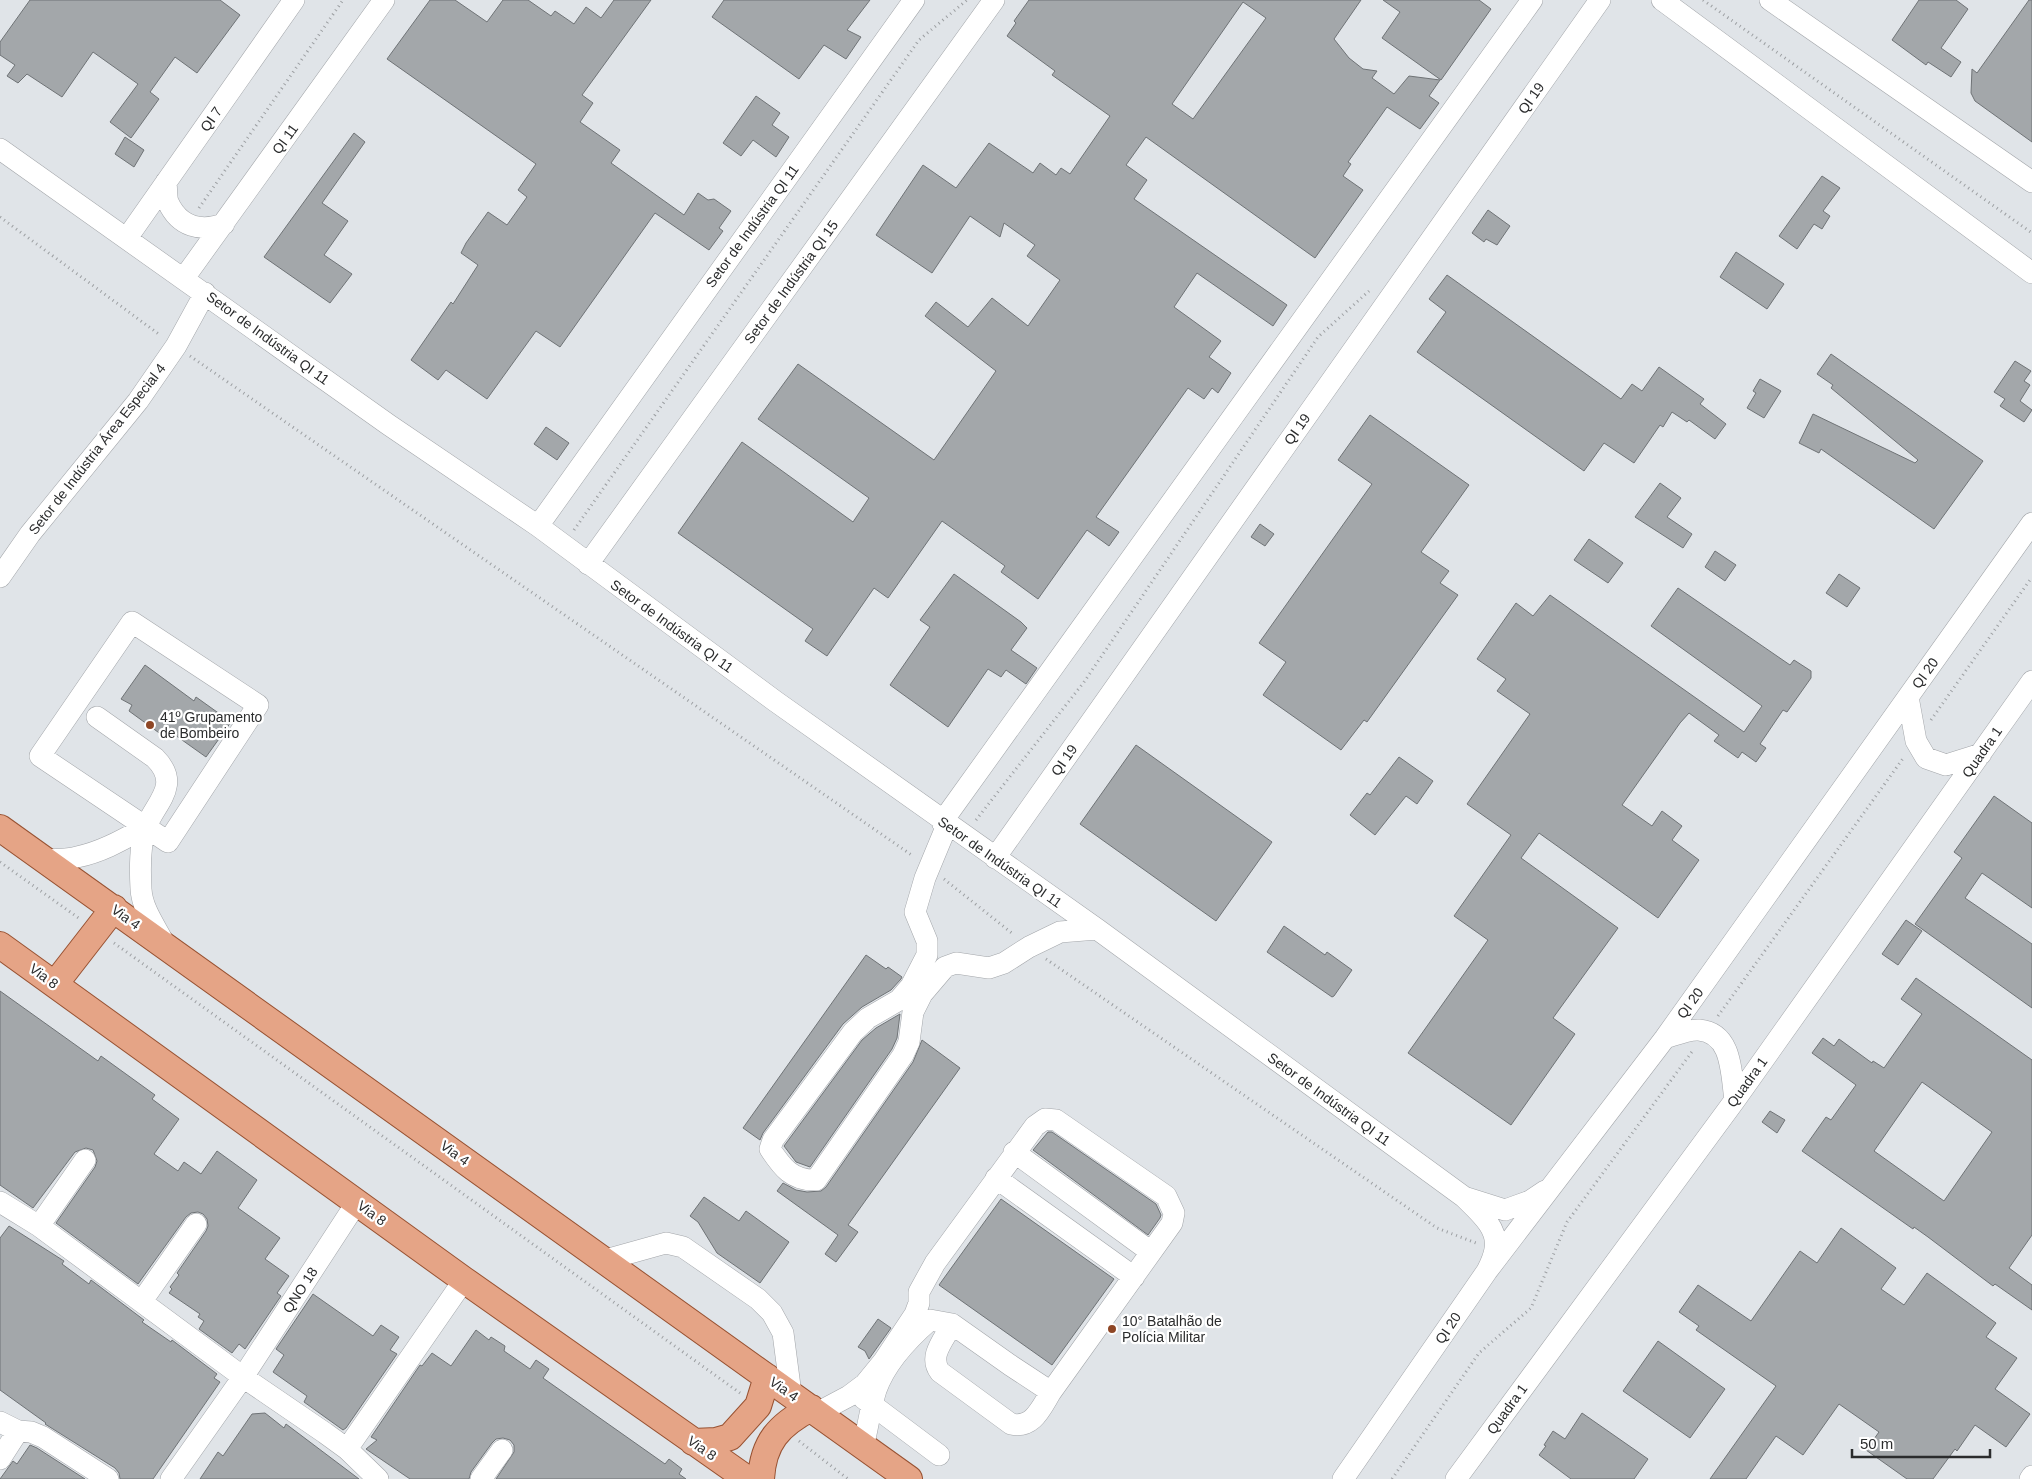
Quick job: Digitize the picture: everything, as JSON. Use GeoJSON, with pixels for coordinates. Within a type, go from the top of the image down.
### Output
{"type":"FeatureCollection","features":[{"type":"Feature","properties":{"kind":"main road","name":"Via 4"},"geometry":{"type":"LineString","coordinates":[[0,828],[909,1479]]}},
{"type":"Feature","properties":{"kind":"main road"},"geometry":{"type":"LineString","coordinates":[[55,984],[114,908]]}},
{"type":"Feature","properties":{"kind":"main road","name":"Via 8"},"geometry":{"type":"LineString","coordinates":[[0,945],[464,1280],[747,1479]]}},
{"type":"Feature","properties":{"kind":"main road"},"geometry":{"type":"LineString","coordinates":[[693,1442],[716,1441],[730,1437],[758,1406],[767,1377]]}},
{"type":"Feature","properties":{"kind":"main road"},"geometry":{"type":"LineString","coordinates":[[761,1479],[764,1453],[772,1439],[806,1405]]}},
{"type":"Feature","properties":{"kind":"street","name":"QI 7"},"geometry":{"type":"LineString","coordinates":[[127,238],[294,0]]}},
{"type":"Feature","properties":{"kind":"street","name":"QI 11"},"geometry":{"type":"LineString","coordinates":[[184,278],[384,0]]}},
{"type":"Feature","properties":{"kind":"street","name":"Setor de Indústria QI 11"},"geometry":{"type":"LineString","coordinates":[[538,526],[914,0]]}},
{"type":"Feature","properties":{"kind":"street","name":"Setor de Indústria QI 15"},"geometry":{"type":"LineString","coordinates":[[588,564],[994,0]]}},
{"type":"Feature","properties":{"kind":"street"},"geometry":{"type":"LineString","coordinates":[[1097,930],[1060,932],[1029,947],[1004,963],[989,968],[956,963],[945,967],[922,994],[913,1012],[909,1042],[903,1055],[816,1180],[804,1180],[784,1169],[770,1149],[774,1140],[853,1032],[868,1018],[898,1000],[911,986],[927,954],[926,941],[915,912],[930,867],[951,828],[1532,0]]}},
{"type":"Feature","properties":{"kind":"street","name":"QI 19"},"geometry":{"type":"LineString","coordinates":[[995,858],[1600,0]]}},
{"type":"Feature","properties":{"kind":"street"},"geometry":{"type":"LineString","coordinates":[[1662,0],[2032,273]]}},
{"type":"Feature","properties":{"kind":"street"},"geometry":{"type":"LineString","coordinates":[[1770,0],[2032,182]]}},
{"type":"Feature","properties":{"kind":"street","name":"Setor de Indústria QI 11"},"geometry":{"type":"LineString","coordinates":[[0,149],[184,278],[388,425],[538,526],[951,828],[1097,930],[1464,1197]]}},
{"type":"Feature","properties":{"kind":"street"},"geometry":{"type":"LineString","coordinates":[[166,182],[168,201],[176,214],[188,224],[200,228],[211,228],[224,224]]}},
{"type":"Feature","properties":{"kind":"street","name":"Setor de Indústria Área Especial 4"},"geometry":{"type":"LineString","coordinates":[[0,577],[30,534],[138,401],[176,346],[205,293]]}},
{"type":"Feature","properties":{"kind":"street","name":"QI 20"},"geometry":{"type":"LineString","coordinates":[[1343,1479],[1487,1272],[1665,1038],[2032,524]]}},
{"type":"Feature","properties":{"kind":"street"},"geometry":{"type":"LineString","coordinates":[[132,622],[258,705],[168,842],[146,827],[40,756],[132,622]]}},
{"type":"Feature","properties":{"kind":"street","name":"Quadra 1"},"geometry":{"type":"LineString","coordinates":[[1456,1479],[1735,1100],[2032,681]]}},
{"type":"Feature","properties":{"kind":"street"},"geometry":{"type":"LineString","coordinates":[[1908,696],[1916,741],[1926,758],[1946,765],[1981,754]]}},
{"type":"Feature","properties":{"kind":"street"},"geometry":{"type":"LineString","coordinates":[[97,717],[161,764],[165,774],[164,796],[146,827],[141,862],[141,891],[146,911],[167,947]]}},
{"type":"Feature","properties":{"kind":"street"},"geometry":{"type":"LineString","coordinates":[[46,860],[76,858],[114,844],[146,827]]}},
{"type":"Feature","properties":{"kind":"street"},"geometry":{"type":"LineString","coordinates":[[1665,1038],[1698,1029],[1716,1035],[1728,1050],[1735,1100]]}},
{"type":"Feature","properties":{"kind":"street"},"geometry":{"type":"LineString","coordinates":[[605,1260],[666,1243],[683,1247],[758,1299],[772,1313],[783,1333],[806,1405],[855,1392],[865,1384],[883,1362],[915,1314],[919,1303],[919,1292],[935,1263],[1014,1152],[1035,1126],[1044,1119],[1056,1120],[1166,1196],[1174,1213],[1172,1223],[1051,1392],[1036,1417],[1027,1424],[1019,1426],[1011,1424],[940,1372],[934,1364],[935,1357],[952,1324]]}},
{"type":"Feature","properties":{"kind":"street"},"geometry":{"type":"LineString","coordinates":[[1014,1152],[1151,1252]]}},
{"type":"Feature","properties":{"kind":"street"},"geometry":{"type":"LineString","coordinates":[[39,1226],[85,1160]]}},
{"type":"Feature","properties":{"kind":"street"},"geometry":{"type":"LineString","coordinates":[[996,1178],[1134,1277]]}},
{"type":"Feature","properties":{"kind":"street"},"geometry":{"type":"LineString","coordinates":[[1464,1197],[1505,1210],[1530,1201],[1550,1188]]}},
{"type":"Feature","properties":{"kind":"street"},"geometry":{"type":"LineString","coordinates":[[1464,1197],[1488,1223],[1495,1238],[1495,1250],[1487,1272]]}},
{"type":"Feature","properties":{"kind":"street","name":"QNO 18"},"geometry":{"type":"LineString","coordinates":[[171,1479],[243,1377],[358,1202]]}},
{"type":"Feature","properties":{"kind":"street"},"geometry":{"type":"LineString","coordinates":[[3,1209],[39,1226],[243,1377],[347,1449],[378,1479]]}},
{"type":"Feature","properties":{"kind":"street"},"geometry":{"type":"LineString","coordinates":[[142,1301],[196,1224]]}},
{"type":"Feature","properties":{"kind":"street"},"geometry":{"type":"LineString","coordinates":[[347,1449],[464,1280]]}},
{"type":"Feature","properties":{"kind":"street"},"geometry":{"type":"LineString","coordinates":[[864,1447],[877,1388],[889,1365],[909,1338],[930,1320],[952,1324],[1051,1392]]}},
{"type":"Feature","properties":{"kind":"street"},"geometry":{"type":"LineString","coordinates":[[855,1392],[939,1455]]}},
{"type":"Feature","properties":{"kind":"street"},"geometry":{"type":"LineString","coordinates":[[0,1459],[9,1427],[43,1437],[108,1479]]}},
{"type":"Feature","properties":{"kind":"street"},"geometry":{"type":"LineString","coordinates":[[480,1479],[502,1450]]}},
{"type":"Feature","properties":{"kind":"path"},"geometry":{"type":"LineString","coordinates":[[188,224],[343,0]]}},
{"type":"Feature","properties":{"kind":"path"},"geometry":{"type":"LineString","coordinates":[[563,545],[919,40],[967,0]]}},
{"type":"Feature","properties":{"kind":"path"},"geometry":{"type":"LineString","coordinates":[[1703,0],[2032,233]]}},
{"type":"Feature","properties":{"kind":"path"},"geometry":{"type":"LineString","coordinates":[[0,217],[176,346],[930,867],[1029,947],[1436,1228],[1495,1250]]}},
{"type":"Feature","properties":{"kind":"path"},"geometry":{"type":"LineString","coordinates":[[951,828],[1084,682],[1318,337],[1374,286]]}},
{"type":"Feature","properties":{"kind":"path"},"geometry":{"type":"LineString","coordinates":[[0,862],[758,1406]]}},
{"type":"Feature","properties":{"kind":"path"},"geometry":{"type":"LineString","coordinates":[[782,1427],[848,1479]]}},
{"type":"Feature","properties":{"kind":"building"},"geometry":{"type":"Polygon","coordinates":[[[30,0],[220,0],[240,15],[197,73],[175,57],[150,92],[159,99],[131,138],[110,122],[138,84],[93,52],[62,97],[27,74],[18,83],[7,76],[15,65],[0,55],[0,42],[30,0]]]}},
{"type":"Feature","properties":{"kind":"building"},"geometry":{"type":"Polygon","coordinates":[[[430,0],[455,0],[487,22],[503,0],[528,0],[551,16],[555,11],[574,24],[586,7],[601,18],[614,0],[651,0],[582,95],[593,103],[580,122],[620,150],[611,163],[684,215],[698,193],[708,200],[714,199],[731,211],[719,228],[723,231],[709,250],[655,213],[560,347],[536,331],[487,399],[446,370],[438,380],[411,360],[451,302],[453,304],[478,265],[461,253],[466,243],[488,212],[507,225],[527,197],[518,190],[536,164],[387,59],[430,0]]]}},
{"type":"Feature","properties":{"kind":"building"},"geometry":{"type":"Polygon","coordinates":[[[724,0],[870,0],[847,30],[861,37],[846,59],[824,45],[799,79],[712,17],[724,0]]]}},
{"type":"Feature","properties":{"kind":"building"},"geometry":{"type":"Polygon","coordinates":[[[1029,0],[1361,0],[1334,39],[1349,58],[1363,69],[1377,71],[1372,78],[1394,94],[1409,76],[1440,80],[1429,96],[1439,103],[1420,129],[1387,107],[1348,162],[1351,164],[1343,176],[1363,190],[1315,258],[1146,137],[1126,165],[1147,180],[1134,199],[1287,305],[1273,326],[1197,273],[1174,307],[1221,341],[1209,357],[1231,373],[1218,393],[1212,388],[1204,399],[1188,388],[1096,517],[1119,532],[1109,546],[1087,530],[1038,599],[1001,572],[1005,566],[942,521],[888,598],[874,588],[827,656],[805,641],[813,629],[678,533],[742,442],[853,522],[869,498],[758,419],[798,364],[934,460],[996,371],[925,316],[936,302],[968,327],[992,298],[1028,326],[1060,280],[1027,256],[1035,245],[1004,223],[1000,237],[970,216],[932,273],[876,235],[923,165],[956,188],[989,143],[1033,173],[1040,163],[1056,175],[1061,168],[1070,174],[1110,116],[1052,75],[1055,71],[1007,36],[1016,23],[1014,21],[1029,0]],[[1243,2],[1172,104],[1193,119],[1266,18],[1243,2]]]}},
{"type":"Feature","properties":{"kind":"building"},"geometry":{"type":"Polygon","coordinates":[[[1383,0],[1479,0],[1491,9],[1441,80],[1382,38],[1400,12],[1383,0]]]}},
{"type":"Feature","properties":{"kind":"building"},"geometry":{"type":"Polygon","coordinates":[[[1919,0],[1956,0],[1968,9],[1941,48],[1961,62],[1951,77],[1928,62],[1926,65],[1892,40],[1919,0]]]}},
{"type":"Feature","properties":{"kind":"building"},"geometry":{"type":"Polygon","coordinates":[[[2029,0],[2032,0],[2032,142],[1975,101],[1971,93],[1972,69],[1977,73],[2029,0]]]}},
{"type":"Feature","properties":{"kind":"building"},"geometry":{"type":"Polygon","coordinates":[[[756,96],[780,113],[772,125],[789,137],[776,157],[753,140],[741,156],[723,143],[756,96]]]}},
{"type":"Feature","properties":{"kind":"building"},"geometry":{"type":"Polygon","coordinates":[[[354,133],[365,142],[322,203],[348,221],[324,255],[352,274],[330,303],[264,257],[354,133]]]}},
{"type":"Feature","properties":{"kind":"building"},"geometry":{"type":"Polygon","coordinates":[[[125,137],[144,150],[134,167],[115,154],[125,137]]]}},
{"type":"Feature","properties":{"kind":"building"},"geometry":{"type":"Polygon","coordinates":[[[1822,176],[1840,188],[1823,211],[1830,216],[1822,229],[1814,224],[1797,249],[1779,236],[1822,176]]]}},
{"type":"Feature","properties":{"kind":"building"},"geometry":{"type":"Polygon","coordinates":[[[1488,210],[1510,226],[1497,245],[1486,239],[1484,242],[1472,233],[1488,210]]]}},
{"type":"Feature","properties":{"kind":"building"},"geometry":{"type":"Polygon","coordinates":[[[1736,252],[1784,284],[1767,309],[1720,277],[1736,252]]]}},
{"type":"Feature","properties":{"kind":"building"},"geometry":{"type":"Polygon","coordinates":[[[1447,275],[1621,399],[1632,384],[1642,391],[1659,367],[1704,399],[1700,404],[1726,424],[1715,439],[1689,420],[1687,422],[1672,412],[1663,427],[1660,425],[1634,463],[1604,443],[1584,471],[1417,352],[1446,312],[1429,299],[1447,275]]]}},
{"type":"Feature","properties":{"kind":"building"},"geometry":{"type":"Polygon","coordinates":[[[1831,354],[1983,461],[1934,529],[1821,449],[1819,453],[1799,443],[1813,414],[1915,463],[1918,460],[1831,388],[1833,385],[1817,374],[1831,354]]]}},
{"type":"Feature","properties":{"kind":"building"},"geometry":{"type":"Polygon","coordinates":[[[2015,361],[2031,371],[2024,381],[2030,385],[2020,401],[2032,410],[2024,422],[2000,406],[2005,399],[1994,392],[2015,361]]]}},
{"type":"Feature","properties":{"kind":"building"},"geometry":{"type":"Polygon","coordinates":[[[1760,379],[1781,391],[1764,418],[1747,408],[1756,393],[1753,391],[1760,379]]]}},
{"type":"Feature","properties":{"kind":"building"},"geometry":{"type":"Polygon","coordinates":[[[1370,415],[1469,485],[1421,552],[1449,571],[1440,583],[1458,595],[1367,722],[1364,720],[1341,750],[1263,695],[1286,662],[1259,643],[1372,484],[1338,460],[1370,415]]]}},
{"type":"Feature","properties":{"kind":"building"},"geometry":{"type":"Polygon","coordinates":[[[546,427],[569,443],[557,460],[534,444],[546,427]]]}},
{"type":"Feature","properties":{"kind":"building"},"geometry":{"type":"Polygon","coordinates":[[[1660,483],[1681,498],[1667,517],[1692,534],[1683,548],[1635,517],[1660,483]]]}},
{"type":"Feature","properties":{"kind":"building"},"geometry":{"type":"Polygon","coordinates":[[[1260,524],[1274,534],[1265,546],[1251,537],[1260,524]]]}},
{"type":"Feature","properties":{"kind":"building"},"geometry":{"type":"Polygon","coordinates":[[[1589,539],[1623,563],[1608,583],[1574,560],[1589,539]]]}},
{"type":"Feature","properties":{"kind":"building"},"geometry":{"type":"Polygon","coordinates":[[[1715,551],[1736,565],[1725,581],[1705,567],[1715,551]]]}},
{"type":"Feature","properties":{"kind":"building"},"geometry":{"type":"Polygon","coordinates":[[[954,574],[1027,628],[1011,650],[1037,668],[1026,684],[1006,670],[1001,677],[988,669],[948,727],[890,685],[930,627],[920,620],[954,574]]]}},
{"type":"Feature","properties":{"kind":"building"},"geometry":{"type":"Polygon","coordinates":[[[1839,574],[1860,588],[1847,607],[1826,593],[1839,574]]]}},
{"type":"Feature","properties":{"kind":"building"},"geometry":{"type":"Polygon","coordinates":[[[1678,588],[1790,665],[1794,660],[1811,671],[1811,678],[1787,712],[1783,710],[1760,744],[1766,748],[1756,762],[1742,752],[1738,758],[1714,741],[1719,735],[1689,713],[1622,805],[1652,826],[1662,811],[1682,826],[1672,840],[1699,860],[1658,918],[1539,833],[1521,858],[1618,928],[1553,1018],[1575,1034],[1511,1125],[1408,1053],[1488,940],[1454,916],[1511,835],[1467,804],[1530,714],[1497,691],[1506,679],[1477,659],[1516,603],[1533,616],[1550,595],[1744,732],[1762,706],[1651,626],[1678,588]]]}},
{"type":"Feature","properties":{"kind":"building"},"geometry":{"type":"Polygon","coordinates":[[[145,665],[194,701],[196,697],[231,722],[206,757],[175,735],[162,735],[129,711],[132,705],[121,699],[145,665]]]}},
{"type":"Feature","properties":{"kind":"building"},"geometry":{"type":"Polygon","coordinates":[[[1136,745],[1272,842],[1216,921],[1080,824],[1136,745]]]}},
{"type":"Feature","properties":{"kind":"building"},"geometry":{"type":"Polygon","coordinates":[[[1399,757],[1433,781],[1417,804],[1406,796],[1375,835],[1350,815],[1367,793],[1370,795],[1399,757]]]}},
{"type":"Feature","properties":{"kind":"building"},"geometry":{"type":"Polygon","coordinates":[[[1994,796],[2032,823],[2032,908],[1982,873],[1965,898],[2032,944],[2032,1008],[1915,924],[1962,858],[1954,852],[1994,796]]]}},
{"type":"Feature","properties":{"kind":"building"},"geometry":{"type":"Polygon","coordinates":[[[1906,920],[1922,931],[1898,965],[1882,954],[1906,920]]]}},
{"type":"Feature","properties":{"kind":"building"},"geometry":{"type":"Polygon","coordinates":[[[1284,926],[1325,955],[1327,952],[1352,970],[1334,996],[1332,997],[1267,952],[1284,926]]]}},
{"type":"Feature","properties":{"kind":"building"},"geometry":{"type":"Polygon","coordinates":[[[866,955],[886,969],[888,967],[902,977],[901,979],[891,990],[862,1007],[843,1024],[763,1133],[760,1140],[743,1128],[866,955]]]}},
{"type":"Feature","properties":{"kind":"building"},"geometry":{"type":"Polygon","coordinates":[[[1916,978],[2032,1060],[2032,1235],[2009,1268],[2032,1285],[2032,1310],[1995,1284],[1993,1286],[1914,1227],[1913,1229],[1802,1151],[1826,1117],[1831,1120],[1856,1085],[1812,1053],[1823,1038],[1834,1046],[1839,1039],[1872,1063],[1873,1061],[1884,1068],[1922,1014],[1901,999],[1916,978]],[[1922,1082],[1874,1151],[1944,1201],[1992,1132],[1922,1082]]]}},
{"type":"Feature","properties":{"kind":"building"},"geometry":{"type":"Polygon","coordinates":[[[0,991],[98,1061],[101,1056],[155,1095],[152,1099],[179,1119],[154,1154],[178,1171],[184,1162],[201,1174],[217,1151],[257,1180],[238,1208],[280,1238],[265,1259],[289,1276],[277,1293],[281,1296],[245,1349],[239,1344],[232,1353],[199,1329],[204,1321],[198,1317],[200,1314],[169,1293],[172,1289],[170,1287],[179,1275],[177,1273],[206,1231],[208,1226],[207,1219],[203,1214],[198,1212],[191,1213],[186,1217],[138,1284],[56,1223],[95,1167],[97,1161],[93,1150],[86,1148],[75,1152],[33,1208],[0,1185],[0,991]]]}},
{"type":"Feature","properties":{"kind":"building"},"geometry":{"type":"Polygon","coordinates":[[[900,1014],[897,1038],[892,1049],[810,1167],[796,1162],[784,1146],[862,1040],[876,1028],[900,1014]]]}},
{"type":"Feature","properties":{"kind":"building"},"geometry":{"type":"Polygon","coordinates":[[[922,1040],[960,1068],[848,1225],[858,1232],[836,1262],[825,1254],[838,1235],[777,1191],[783,1183],[796,1190],[807,1192],[821,1191],[826,1187],[913,1062],[922,1040]]]}},
{"type":"Feature","properties":{"kind":"building"},"geometry":{"type":"Polygon","coordinates":[[[1770,1111],[1785,1120],[1777,1133],[1762,1122],[1770,1111]]]}},
{"type":"Feature","properties":{"kind":"building"},"geometry":{"type":"Polygon","coordinates":[[[1048,1132],[1052,1132],[1156,1204],[1161,1215],[1148,1235],[1033,1150],[1048,1132]]]}},
{"type":"Feature","properties":{"kind":"building"},"geometry":{"type":"Polygon","coordinates":[[[704,1197],[739,1221],[746,1211],[789,1242],[760,1283],[717,1253],[698,1222],[690,1216],[704,1197]]]}},
{"type":"Feature","properties":{"kind":"building"},"geometry":{"type":"Polygon","coordinates":[[[1001,1199],[1114,1279],[1052,1365],[939,1285],[1001,1199]]]}},
{"type":"Feature","properties":{"kind":"building"},"geometry":{"type":"Polygon","coordinates":[[[9,1226],[64,1261],[62,1264],[89,1284],[91,1280],[144,1320],[142,1322],[171,1342],[172,1340],[217,1374],[214,1378],[220,1382],[153,1479],[120,1479],[119,1473],[115,1468],[45,1424],[0,1390],[0,1238],[9,1226]]]}},
{"type":"Feature","properties":{"kind":"building"},"geometry":{"type":"Polygon","coordinates":[[[1841,1228],[1896,1268],[1881,1289],[1904,1305],[1927,1273],[1996,1323],[1986,1337],[2017,1358],[1995,1389],[2030,1414],[2006,1447],[1975,1425],[1957,1451],[1955,1449],[1933,1479],[1907,1479],[1866,1450],[1879,1432],[1839,1404],[1803,1455],[1776,1436],[1746,1479],[1710,1479],[1776,1386],[1696,1330],[1699,1326],[1679,1312],[1698,1285],[1751,1321],[1800,1251],[1817,1263],[1841,1228]]]}},
{"type":"Feature","properties":{"kind":"building"},"geometry":{"type":"Polygon","coordinates":[[[313,1294],[373,1336],[381,1325],[399,1337],[390,1350],[397,1354],[343,1430],[304,1402],[307,1396],[273,1372],[284,1355],[276,1349],[313,1294]]]}},
{"type":"Feature","properties":{"kind":"building"},"geometry":{"type":"Polygon","coordinates":[[[878,1319],[891,1328],[869,1359],[865,1351],[858,1347],[878,1319]]]}},
{"type":"Feature","properties":{"kind":"building"},"geometry":{"type":"Polygon","coordinates":[[[476,1330],[489,1340],[491,1337],[505,1346],[504,1351],[530,1369],[536,1360],[549,1369],[543,1378],[665,1464],[669,1459],[682,1469],[679,1474],[686,1479],[496,1479],[514,1452],[514,1445],[510,1440],[503,1438],[496,1439],[492,1443],[471,1472],[469,1479],[410,1479],[366,1449],[377,1440],[371,1437],[420,1365],[422,1366],[432,1353],[451,1366],[476,1330]]]}},
{"type":"Feature","properties":{"kind":"building"},"geometry":{"type":"Polygon","coordinates":[[[1658,1341],[1725,1389],[1690,1438],[1623,1391],[1658,1341]]]}},
{"type":"Feature","properties":{"kind":"building"},"geometry":{"type":"Polygon","coordinates":[[[265,1413],[284,1428],[286,1424],[359,1479],[200,1479],[218,1452],[223,1456],[252,1414],[265,1413]]]}},
{"type":"Feature","properties":{"kind":"building"},"geometry":{"type":"Polygon","coordinates":[[[1582,1413],[1648,1459],[1634,1479],[1571,1479],[1539,1455],[1546,1446],[1544,1445],[1553,1431],[1565,1439],[1582,1413]]]}},
{"type":"Feature","properties":{"kind":"building"},"geometry":{"type":"Polygon","coordinates":[[[30,1445],[85,1479],[0,1479],[13,1461],[17,1464],[30,1445]]]}},
{"type":"Feature","properties":{"kind":"place","name":"41º Grupamento de Bombeiro"},"geometry":{"type":"Point","coordinates":[150,725]}},
{"type":"Feature","properties":{"kind":"place","name":"10° Batalhão de Polícia Militar"},"geometry":{"type":"Point","coordinates":[1112,1329]}}]}
